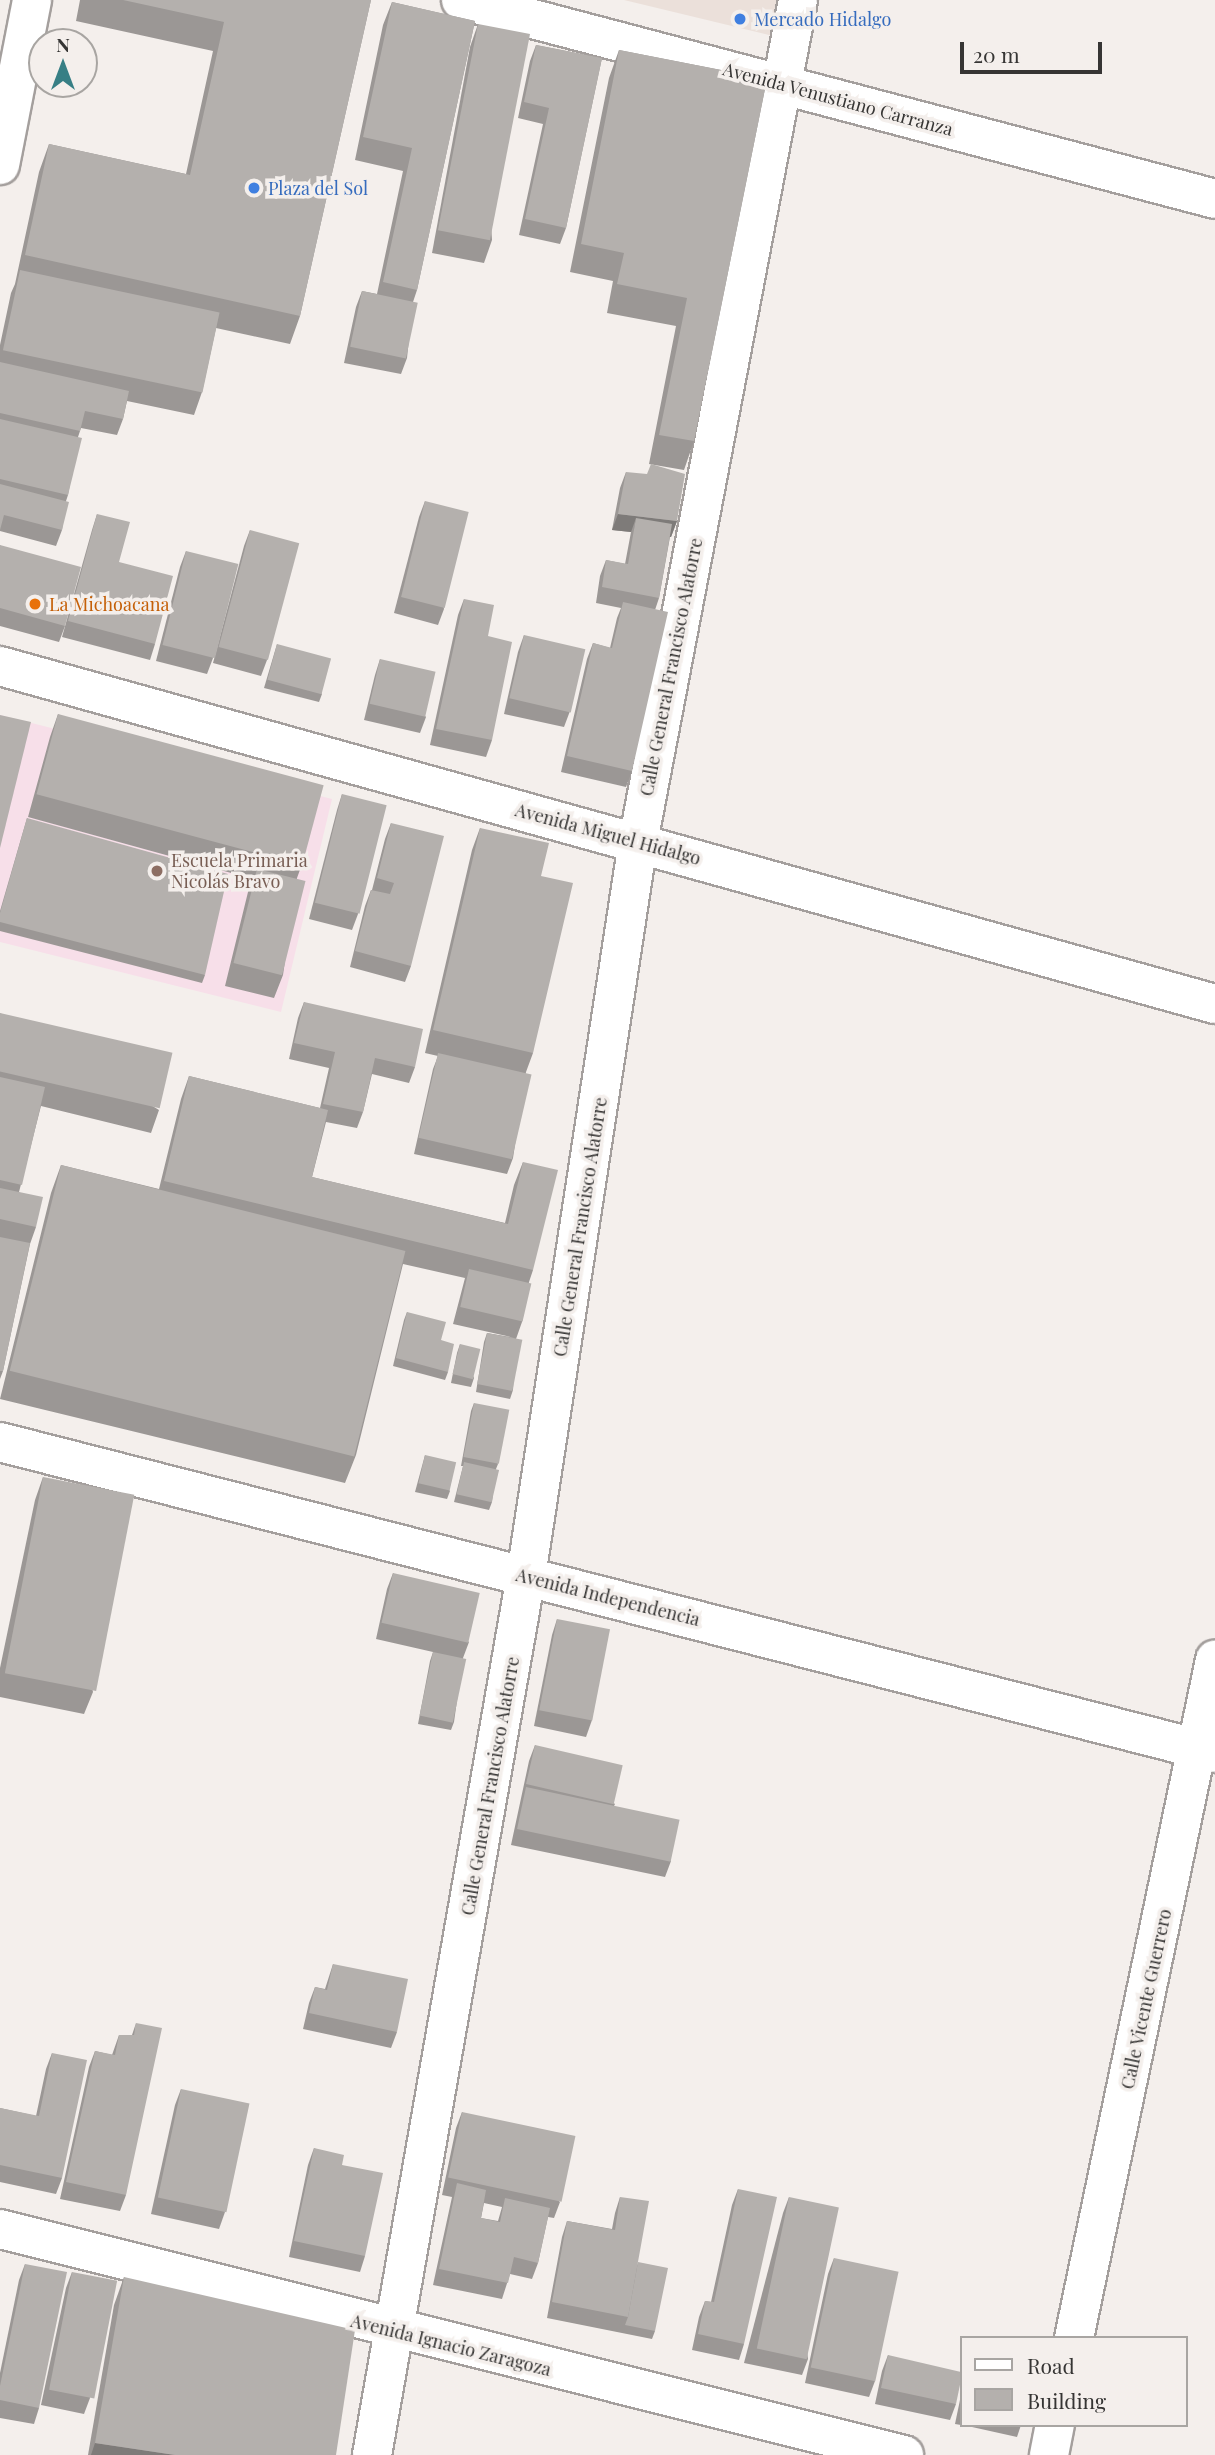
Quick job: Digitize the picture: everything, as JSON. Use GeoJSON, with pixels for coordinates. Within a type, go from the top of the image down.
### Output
{"type":"FeatureCollection","features":[{"type":"Feature","properties":{"kind":"street"},"geometry":{"type":"LineString","coordinates":[[0,165],[32,0]]}},
{"type":"Feature","properties":{"kind":"street","name":"Avenida Venustiano Carranza"},"geometry":{"type":"LineString","coordinates":[[461,0],[1215,199]]}},
{"type":"Feature","properties":{"kind":"street","name":"Calle General Francisco Alatorre"},"geometry":{"type":"LineString","coordinates":[[372,2455],[527,1576],[638,842],[798,0]]}},
{"type":"Feature","properties":{"kind":"street","name":"Avenida Miguel Hidalgo"},"geometry":{"type":"LineString","coordinates":[[0,666],[1215,1004]]}},
{"type":"Feature","properties":{"kind":"street","name":"Avenida Independencia"},"geometry":{"type":"LineString","coordinates":[[0,1443],[1207,1751]]}},
{"type":"Feature","properties":{"kind":"street","name":"Calle Vicente Guerrero"},"geometry":{"type":"LineString","coordinates":[[1074,2336],[1207,1751],[1215,1660]]}},
{"type":"Feature","properties":{"kind":"street","name":"Avenida Ignacio Zaragoza"},"geometry":{"type":"LineString","coordinates":[[0,2229],[394,2332],[904,2455]]}},
{"type":"Feature","properties":{"kind":"street"},"geometry":{"type":"LineString","coordinates":[[1049,2455],[1055,2427]]}},
{"type":"Feature","properties":{"kind":"shaded area","name":"Mercado Hidalgo"},"geometry":{"type":"Polygon","coordinates":[[[624,0],[782,0],[777,37],[624,0]]]}},
{"type":"Feature","properties":{"kind":"shaded area","name":"Escuela Primaria Nicolás Bravo"},"geometry":{"type":"Polygon","coordinates":[[[0,715],[332,799],[281,1012],[0,942],[0,715]]]}},
{"type":"Feature","properties":{"kind":"building","name":"Plaza del Sol"},"geometry":{"type":"Polygon","coordinates":[[[123,0],[371,0],[300,316],[25,255],[49,144],[190,175],[224,22],[123,0]]]}},
{"type":"Feature","properties":{"kind":"building"},"geometry":{"type":"Polygon","coordinates":[[[392,2],[475,21],[417,290],[383,282],[412,148],[363,137],[392,2]]]}},
{"type":"Feature","properties":{"kind":"building"},"geometry":{"type":"Polygon","coordinates":[[[478,24],[530,34],[490,240],[438,230],[478,24]]]}},
{"type":"Feature","properties":{"kind":"building"},"geometry":{"type":"Polygon","coordinates":[[[536,45],[602,58],[566,228],[525,219],[549,108],[524,102],[536,45]]]}},
{"type":"Feature","properties":{"kind":"building"},"geometry":{"type":"Polygon","coordinates":[[[619,50],[767,79],[694,441],[659,435],[687,298],[617,284],[624,253],[581,244],[619,50]]]}},
{"type":"Feature","properties":{"kind":"building"},"geometry":{"type":"Polygon","coordinates":[[[20,270],[220,312],[202,393],[3,350],[20,270]]]}},
{"type":"Feature","properties":{"kind":"building"},"geometry":{"type":"Polygon","coordinates":[[[362,291],[418,303],[406,359],[350,347],[362,291]]]}},
{"type":"Feature","properties":{"kind":"building"},"geometry":{"type":"Polygon","coordinates":[[[0,362],[129,391],[123,419],[85,411],[80,431],[0,413],[0,362]]]}},
{"type":"Feature","properties":{"kind":"building"},"geometry":{"type":"Polygon","coordinates":[[[0,419],[82,438],[68,495],[0,479],[0,419]]]}},
{"type":"Feature","properties":{"kind":"building"},"geometry":{"type":"Polygon","coordinates":[[[651,464],[685,474],[677,521],[618,514],[626,472],[647,474],[651,464]]]}},
{"type":"Feature","properties":{"kind":"building"},"geometry":{"type":"Polygon","coordinates":[[[0,484],[69,502],[62,530],[4,515],[0,530],[0,484]]]}},
{"type":"Feature","properties":{"kind":"building"},"geometry":{"type":"Polygon","coordinates":[[[425,501],[469,512],[445,608],[401,597],[425,501]]]}},
{"type":"Feature","properties":{"kind":"building"},"geometry":{"type":"Polygon","coordinates":[[[97,514],[130,522],[119,562],[173,576],[155,644],[68,621],[97,514]]]}},
{"type":"Feature","properties":{"kind":"building"},"geometry":{"type":"Polygon","coordinates":[[[636,518],[672,524],[659,598],[602,587],[606,560],[628,564],[636,518]]]}},
{"type":"Feature","properties":{"kind":"building"},"geometry":{"type":"Polygon","coordinates":[[[250,530],[299,543],[268,660],[219,647],[250,530]]]}},
{"type":"Feature","properties":{"kind":"building","name":"La Michoacana"},"geometry":{"type":"Polygon","coordinates":[[[0,545],[81,567],[65,626],[0,608],[0,545]]]}},
{"type":"Feature","properties":{"kind":"building"},"geometry":{"type":"Polygon","coordinates":[[[186,551],[238,564],[215,658],[163,645],[186,551]]]}},
{"type":"Feature","properties":{"kind":"building"},"geometry":{"type":"Polygon","coordinates":[[[464,599],[494,605],[488,636],[512,642],[492,740],[436,729],[464,599]]]}},
{"type":"Feature","properties":{"kind":"building"},"geometry":{"type":"Polygon","coordinates":[[[623,602],[668,612],[632,771],[567,756],[593,643],[612,648],[623,602]]]}},
{"type":"Feature","properties":{"kind":"building"},"geometry":{"type":"Polygon","coordinates":[[[524,635],[585,649],[571,713],[509,698],[524,635]]]}},
{"type":"Feature","properties":{"kind":"building"},"geometry":{"type":"Polygon","coordinates":[[[277,644],[331,658],[322,694],[267,680],[277,644]]]}},
{"type":"Feature","properties":{"kind":"building"},"geometry":{"type":"Polygon","coordinates":[[[380,659],[436,672],[425,717],[370,704],[380,659]]]}},
{"type":"Feature","properties":{"kind":"building"},"geometry":{"type":"Polygon","coordinates":[[[58,714],[324,785],[302,865],[37,794],[58,714]]]}},
{"type":"Feature","properties":{"kind":"building"},"geometry":{"type":"Polygon","coordinates":[[[0,715],[31,722],[0,848],[0,715]]]}},
{"type":"Feature","properties":{"kind":"building"},"geometry":{"type":"Polygon","coordinates":[[[342,794],[387,805],[360,914],[315,903],[342,794]]]}},
{"type":"Feature","properties":{"kind":"building"},"geometry":{"type":"Polygon","coordinates":[[[27,818],[228,874],[205,975],[0,922],[0,913],[27,818]]]}},
{"type":"Feature","properties":{"kind":"building"},"geometry":{"type":"Polygon","coordinates":[[[391,823],[444,836],[411,966],[355,951],[371,890],[390,894],[394,883],[377,878],[391,823]]]}},
{"type":"Feature","properties":{"kind":"building"},"geometry":{"type":"Polygon","coordinates":[[[480,828],[549,843],[541,876],[573,883],[533,1053],[433,1030],[480,828]]]}},
{"type":"Feature","properties":{"kind":"building"},"geometry":{"type":"Polygon","coordinates":[[[257,869],[306,881],[282,975],[234,963],[257,869]]]}},
{"type":"Feature","properties":{"kind":"building"},"geometry":{"type":"Polygon","coordinates":[[[304,1002],[423,1029],[415,1067],[375,1058],[363,1112],[323,1104],[335,1052],[294,1043],[304,1002]]]}},
{"type":"Feature","properties":{"kind":"building"},"geometry":{"type":"Polygon","coordinates":[[[0,1013],[172,1053],[160,1108],[0,1071],[0,1013]]]}},
{"type":"Feature","properties":{"kind":"building"},"geometry":{"type":"Polygon","coordinates":[[[438,1053],[532,1075],[512,1159],[418,1138],[438,1053]]]}},
{"type":"Feature","properties":{"kind":"building"},"geometry":{"type":"Polygon","coordinates":[[[189,1076],[328,1110],[312,1177],[508,1224],[523,1162],[558,1170],[533,1270],[164,1181],[189,1076]]]}},
{"type":"Feature","properties":{"kind":"building"},"geometry":{"type":"Polygon","coordinates":[[[0,1077],[45,1087],[22,1185],[0,1180],[0,1077]]]}},
{"type":"Feature","properties":{"kind":"building"},"geometry":{"type":"Polygon","coordinates":[[[61,1165],[405,1251],[354,1457],[10,1371],[61,1165]]]}},
{"type":"Feature","properties":{"kind":"building"},"geometry":{"type":"Polygon","coordinates":[[[0,1188],[43,1197],[36,1227],[0,1219],[0,1188]]]}},
{"type":"Feature","properties":{"kind":"building"},"geometry":{"type":"Polygon","coordinates":[[[0,1237],[30,1243],[3,1371],[0,1371],[0,1237]]]}},
{"type":"Feature","properties":{"kind":"building"},"geometry":{"type":"Polygon","coordinates":[[[469,1269],[531,1283],[523,1321],[460,1307],[469,1269]]]}},
{"type":"Feature","properties":{"kind":"building"},"geometry":{"type":"Polygon","coordinates":[[[407,1312],[446,1322],[441,1340],[454,1344],[448,1372],[396,1358],[407,1312]]]}},
{"type":"Feature","properties":{"kind":"building"},"geometry":{"type":"Polygon","coordinates":[[[487,1333],[522,1340],[512,1391],[477,1384],[487,1333]]]}},
{"type":"Feature","properties":{"kind":"building"},"geometry":{"type":"Polygon","coordinates":[[[460,1344],[480,1349],[473,1379],[453,1374],[460,1344]]]}},
{"type":"Feature","properties":{"kind":"building"},"geometry":{"type":"Polygon","coordinates":[[[474,1403],[509,1410],[499,1464],[464,1457],[474,1403]]]}},
{"type":"Feature","properties":{"kind":"building"},"geometry":{"type":"Polygon","coordinates":[[[425,1455],[456,1462],[450,1490],[418,1483],[425,1455]]]}},
{"type":"Feature","properties":{"kind":"building"},"geometry":{"type":"Polygon","coordinates":[[[464,1462],[499,1470],[492,1502],[457,1494],[464,1462]]]}},
{"type":"Feature","properties":{"kind":"building"},"geometry":{"type":"Polygon","coordinates":[[[43,1477],[134,1495],[96,1691],[5,1673],[43,1477]]]}},
{"type":"Feature","properties":{"kind":"building"},"geometry":{"type":"Polygon","coordinates":[[[393,1573],[480,1593],[468,1643],[382,1623],[393,1573]]]}},
{"type":"Feature","properties":{"kind":"building"},"geometry":{"type":"Polygon","coordinates":[[[557,1619],[610,1629],[592,1721],[539,1710],[557,1619]]]}},
{"type":"Feature","properties":{"kind":"building"},"geometry":{"type":"Polygon","coordinates":[[[433,1652],[466,1659],[453,1723],[419,1716],[433,1652]]]}},
{"type":"Feature","properties":{"kind":"building"},"geometry":{"type":"Polygon","coordinates":[[[535,1745],[623,1765],[614,1804],[526,1784],[535,1745]]]}},
{"type":"Feature","properties":{"kind":"building"},"geometry":{"type":"Polygon","coordinates":[[[526,1787],[680,1820],[671,1862],[517,1829],[526,1787]]]}},
{"type":"Feature","properties":{"kind":"building"},"geometry":{"type":"Polygon","coordinates":[[[333,1964],[408,1979],[397,2032],[309,2013],[315,1987],[327,1990],[333,1964]]]}},
{"type":"Feature","properties":{"kind":"building"},"geometry":{"type":"Polygon","coordinates":[[[136,2023],[162,2028],[126,2195],[66,2182],[95,2051],[115,2055],[119,2035],[134,2035],[136,2023]]]}},
{"type":"Feature","properties":{"kind":"building"},"geometry":{"type":"Polygon","coordinates":[[[52,2053],[87,2060],[62,2178],[0,2165],[0,2108],[39,2116],[52,2053]]]}},
{"type":"Feature","properties":{"kind":"building"},"geometry":{"type":"Polygon","coordinates":[[[181,2089],[249,2104],[226,2212],[158,2198],[181,2089]]]}},
{"type":"Feature","properties":{"kind":"building"},"geometry":{"type":"Polygon","coordinates":[[[462,2112],[575,2136],[562,2202],[448,2178],[462,2112]]]}},
{"type":"Feature","properties":{"kind":"building"},"geometry":{"type":"Polygon","coordinates":[[[314,2148],[344,2155],[342,2165],[383,2173],[365,2256],[294,2241],[314,2148]]]}},
{"type":"Feature","properties":{"kind":"building"},"geometry":{"type":"Polygon","coordinates":[[[457,2183],[486,2190],[481,2218],[500,2222],[505,2198],[550,2208],[538,2263],[514,2257],[508,2283],[439,2269],[457,2183]]]}},
{"type":"Feature","properties":{"kind":"building"},"geometry":{"type":"Polygon","coordinates":[[[738,2189],[777,2197],[744,2344],[698,2334],[705,2301],[714,2302],[738,2189]]]}},
{"type":"Feature","properties":{"kind":"building"},"geometry":{"type":"Polygon","coordinates":[[[620,2197],[649,2201],[628,2317],[552,2302],[567,2221],[615,2230],[620,2197]]]}},
{"type":"Feature","properties":{"kind":"building"},"geometry":{"type":"Polygon","coordinates":[[[789,2197],[839,2208],[807,2359],[757,2349],[789,2197]]]}},
{"type":"Feature","properties":{"kind":"building"},"geometry":{"type":"Polygon","coordinates":[[[834,2258],[899,2272],[875,2381],[811,2368],[834,2258]]]}},
{"type":"Feature","properties":{"kind":"building"},"geometry":{"type":"Polygon","coordinates":[[[638,2262],[668,2268],[655,2331],[625,2325],[638,2262]]]}},
{"type":"Feature","properties":{"kind":"building"},"geometry":{"type":"Polygon","coordinates":[[[25,2264],[67,2272],[39,2408],[0,2400],[0,2386],[25,2264]]]}},
{"type":"Feature","properties":{"kind":"building"},"geometry":{"type":"Polygon","coordinates":[[[72,2272],[117,2281],[94,2399],[49,2390],[72,2272]]]}},
{"type":"Feature","properties":{"kind":"building"},"geometry":{"type":"Polygon","coordinates":[[[124,2277],[355,2330],[336,2455],[175,2455],[95,2443],[124,2277]]]}},
{"type":"Feature","properties":{"kind":"building"},"geometry":{"type":"Polygon","coordinates":[[[888,2355],[960,2372],[956,2404],[881,2388],[888,2355]]]}},
{"type":"Feature","properties":{"kind":"place","name":"Mercado Hidalgo"},"geometry":{"type":"Point","coordinates":[740,19]}},
{"type":"Feature","properties":{"kind":"place","name":"Plaza del Sol"},"geometry":{"type":"Point","coordinates":[254,188]}},
{"type":"Feature","properties":{"kind":"place","name":"La Michoacana"},"geometry":{"type":"Point","coordinates":[35,604]}},
{"type":"Feature","properties":{"kind":"place","name":"Escuela Primaria Nicolás Bravo"},"geometry":{"type":"Point","coordinates":[157,871]}}]}
